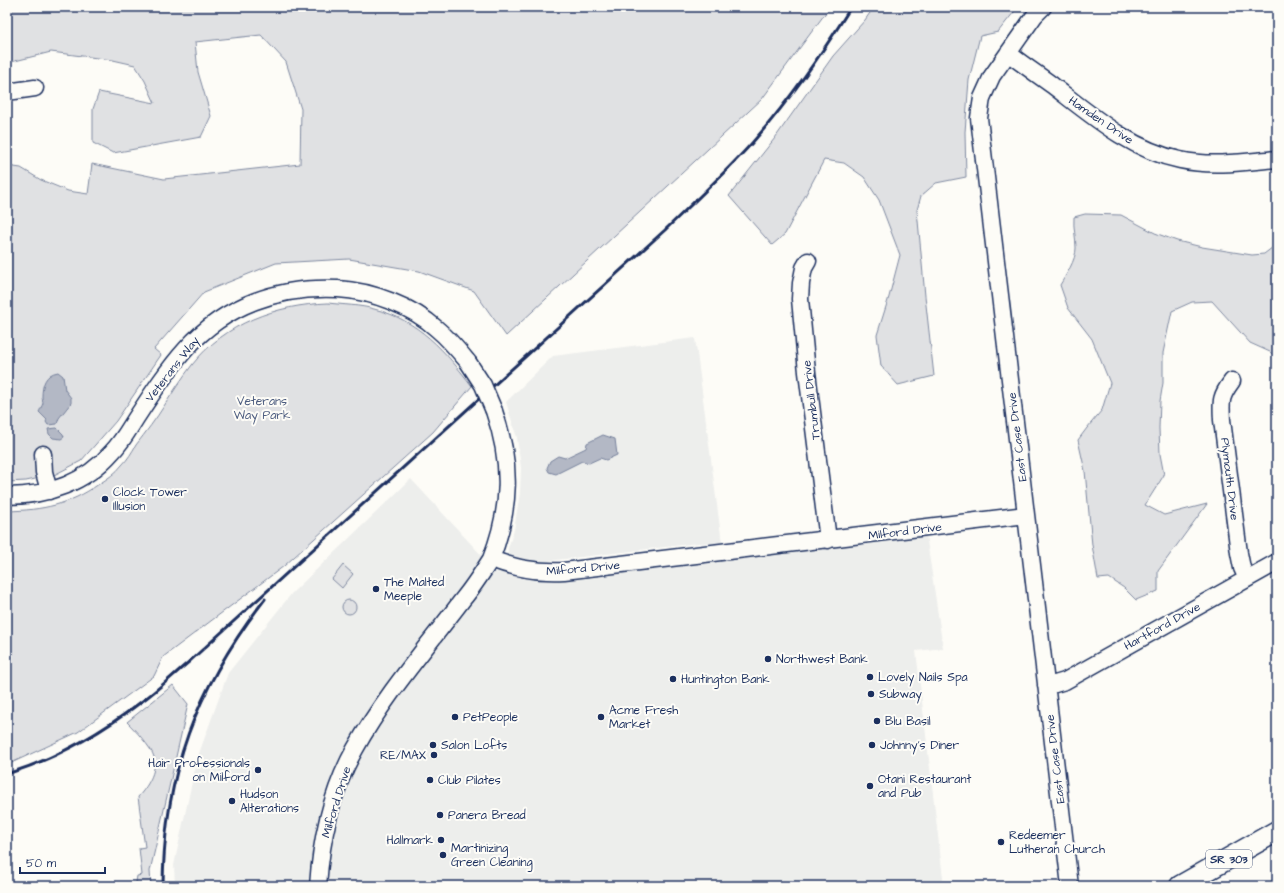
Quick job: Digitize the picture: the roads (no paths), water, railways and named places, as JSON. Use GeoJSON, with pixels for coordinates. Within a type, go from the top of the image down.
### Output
{"type":"FeatureCollection","features":[{"type":"Feature","properties":{"kind":"main road","name":"SR 303"},"geometry":{"type":"LineString","coordinates":[[1180,886],[1277,831]]}},
{"type":"Feature","properties":{"kind":"street","name":"East Case Drive"},"geometry":{"type":"LineString","coordinates":[[1043,7],[1035,15],[992,76],[982,98],[979,118],[1070,886]]}},
{"type":"Feature","properties":{"kind":"street","name":"Hamden Drive"},"geometry":{"type":"LineString","coordinates":[[1008,53],[1115,132],[1155,153],[1181,160],[1210,163],[1236,163],[1277,159]]}},
{"type":"Feature","properties":{"kind":"street"},"geometry":{"type":"LineString","coordinates":[[7,92],[35,88]]}},
{"type":"Feature","properties":{"kind":"street","name":"Trumbull Drive"},"geometry":{"type":"LineString","coordinates":[[808,261],[804,268],[800,299],[828,540]]}},
{"type":"Feature","properties":{"kind":"street","name":"Veterans Way"},"geometry":{"type":"LineString","coordinates":[[7,496],[31,495],[48,491],[71,483],[100,464],[112,452],[126,434],[160,381],[185,349],[200,334],[233,310],[271,295],[328,288],[346,290],[379,297],[415,314],[436,328],[453,343],[468,362],[483,386],[494,411],[502,438],[507,473],[503,520],[491,560]]}},
{"type":"Feature","properties":{"kind":"street","name":"Plymouth Drive"},"geometry":{"type":"LineString","coordinates":[[1232,381],[1224,391],[1221,400],[1222,420],[1239,553],[1242,568],[1247,579]]}},
{"type":"Feature","properties":{"kind":"street"},"geometry":{"type":"LineString","coordinates":[[43,454],[44,472],[48,491]]}},
{"type":"Feature","properties":{"kind":"street","name":"Milford Drive"},"geometry":{"type":"LineString","coordinates":[[318,886],[321,855],[328,823],[339,786],[354,750],[391,693],[464,598],[491,560],[521,569],[538,572],[564,571],[1026,515]]}},
{"type":"Feature","properties":{"kind":"street","name":"Hartford Drive"},"geometry":{"type":"LineString","coordinates":[[1046,685],[1065,681],[1277,562]]}},
{"type":"Feature","properties":{"kind":"railway"},"geometry":{"type":"LineString","coordinates":[[7,774],[43,761],[77,744],[110,724],[153,692],[190,661],[665,230],[710,187],[766,127],[804,77],[851,7]]}},
{"type":"Feature","properties":{"kind":"railway"},"geometry":{"type":"LineString","coordinates":[[163,886],[165,845],[170,806],[178,769],[188,734],[203,699],[220,666],[241,632],[265,599]]}},
{"type":"Feature","properties":{"kind":"place","name":"Clock Tower Illusion"},"geometry":{"type":"Point","coordinates":[105,499]}},
{"type":"Feature","properties":{"kind":"place","name":"The Malted Meeple"},"geometry":{"type":"Point","coordinates":[376,589]}},
{"type":"Feature","properties":{"kind":"place","name":"Northwest Bank"},"geometry":{"type":"Point","coordinates":[768,659]}},
{"type":"Feature","properties":{"kind":"place","name":"Lovely Nails Spa"},"geometry":{"type":"Point","coordinates":[870,677]}},
{"type":"Feature","properties":{"kind":"place","name":"Huntington Bank"},"geometry":{"type":"Point","coordinates":[673,679]}},
{"type":"Feature","properties":{"kind":"place","name":"Subway"},"geometry":{"type":"Point","coordinates":[871,694]}},
{"type":"Feature","properties":{"kind":"place","name":"PetPeople"},"geometry":{"type":"Point","coordinates":[455,717]}},
{"type":"Feature","properties":{"kind":"place","name":"Acme Fresh Market"},"geometry":{"type":"Point","coordinates":[601,717]}},
{"type":"Feature","properties":{"kind":"place","name":"Blu Basil"},"geometry":{"type":"Point","coordinates":[877,721]}},
{"type":"Feature","properties":{"kind":"place","name":"Salon Lofts"},"geometry":{"type":"Point","coordinates":[433,745]}},
{"type":"Feature","properties":{"kind":"place","name":"Johnny's Diner"},"geometry":{"type":"Point","coordinates":[872,745]}},
{"type":"Feature","properties":{"kind":"place","name":"RE/MAX"},"geometry":{"type":"Point","coordinates":[434,755]}},
{"type":"Feature","properties":{"kind":"place","name":"Hair Professionals on Milford"},"geometry":{"type":"Point","coordinates":[258,770]}},
{"type":"Feature","properties":{"kind":"place","name":"Club Pilates"},"geometry":{"type":"Point","coordinates":[430,780]}},
{"type":"Feature","properties":{"kind":"place","name":"Otani Restaurant and Pub"},"geometry":{"type":"Point","coordinates":[870,786]}},
{"type":"Feature","properties":{"kind":"place","name":"Hudson Alterations"},"geometry":{"type":"Point","coordinates":[232,801]}},
{"type":"Feature","properties":{"kind":"place","name":"Panera Bread"},"geometry":{"type":"Point","coordinates":[440,815]}},
{"type":"Feature","properties":{"kind":"place","name":"Hallmark"},"geometry":{"type":"Point","coordinates":[441,840]}},
{"type":"Feature","properties":{"kind":"place","name":"Redeemer Lutheran Church"},"geometry":{"type":"Point","coordinates":[1001,842]}},
{"type":"Feature","properties":{"kind":"place","name":"Martinizing Green Cleaning"},"geometry":{"type":"Point","coordinates":[443,855]}},
{"type":"Feature","properties":{"kind":"park label","name":"Veterans Way Park"},"geometry":{"type":"Point","coordinates":[262,408]}}]}
